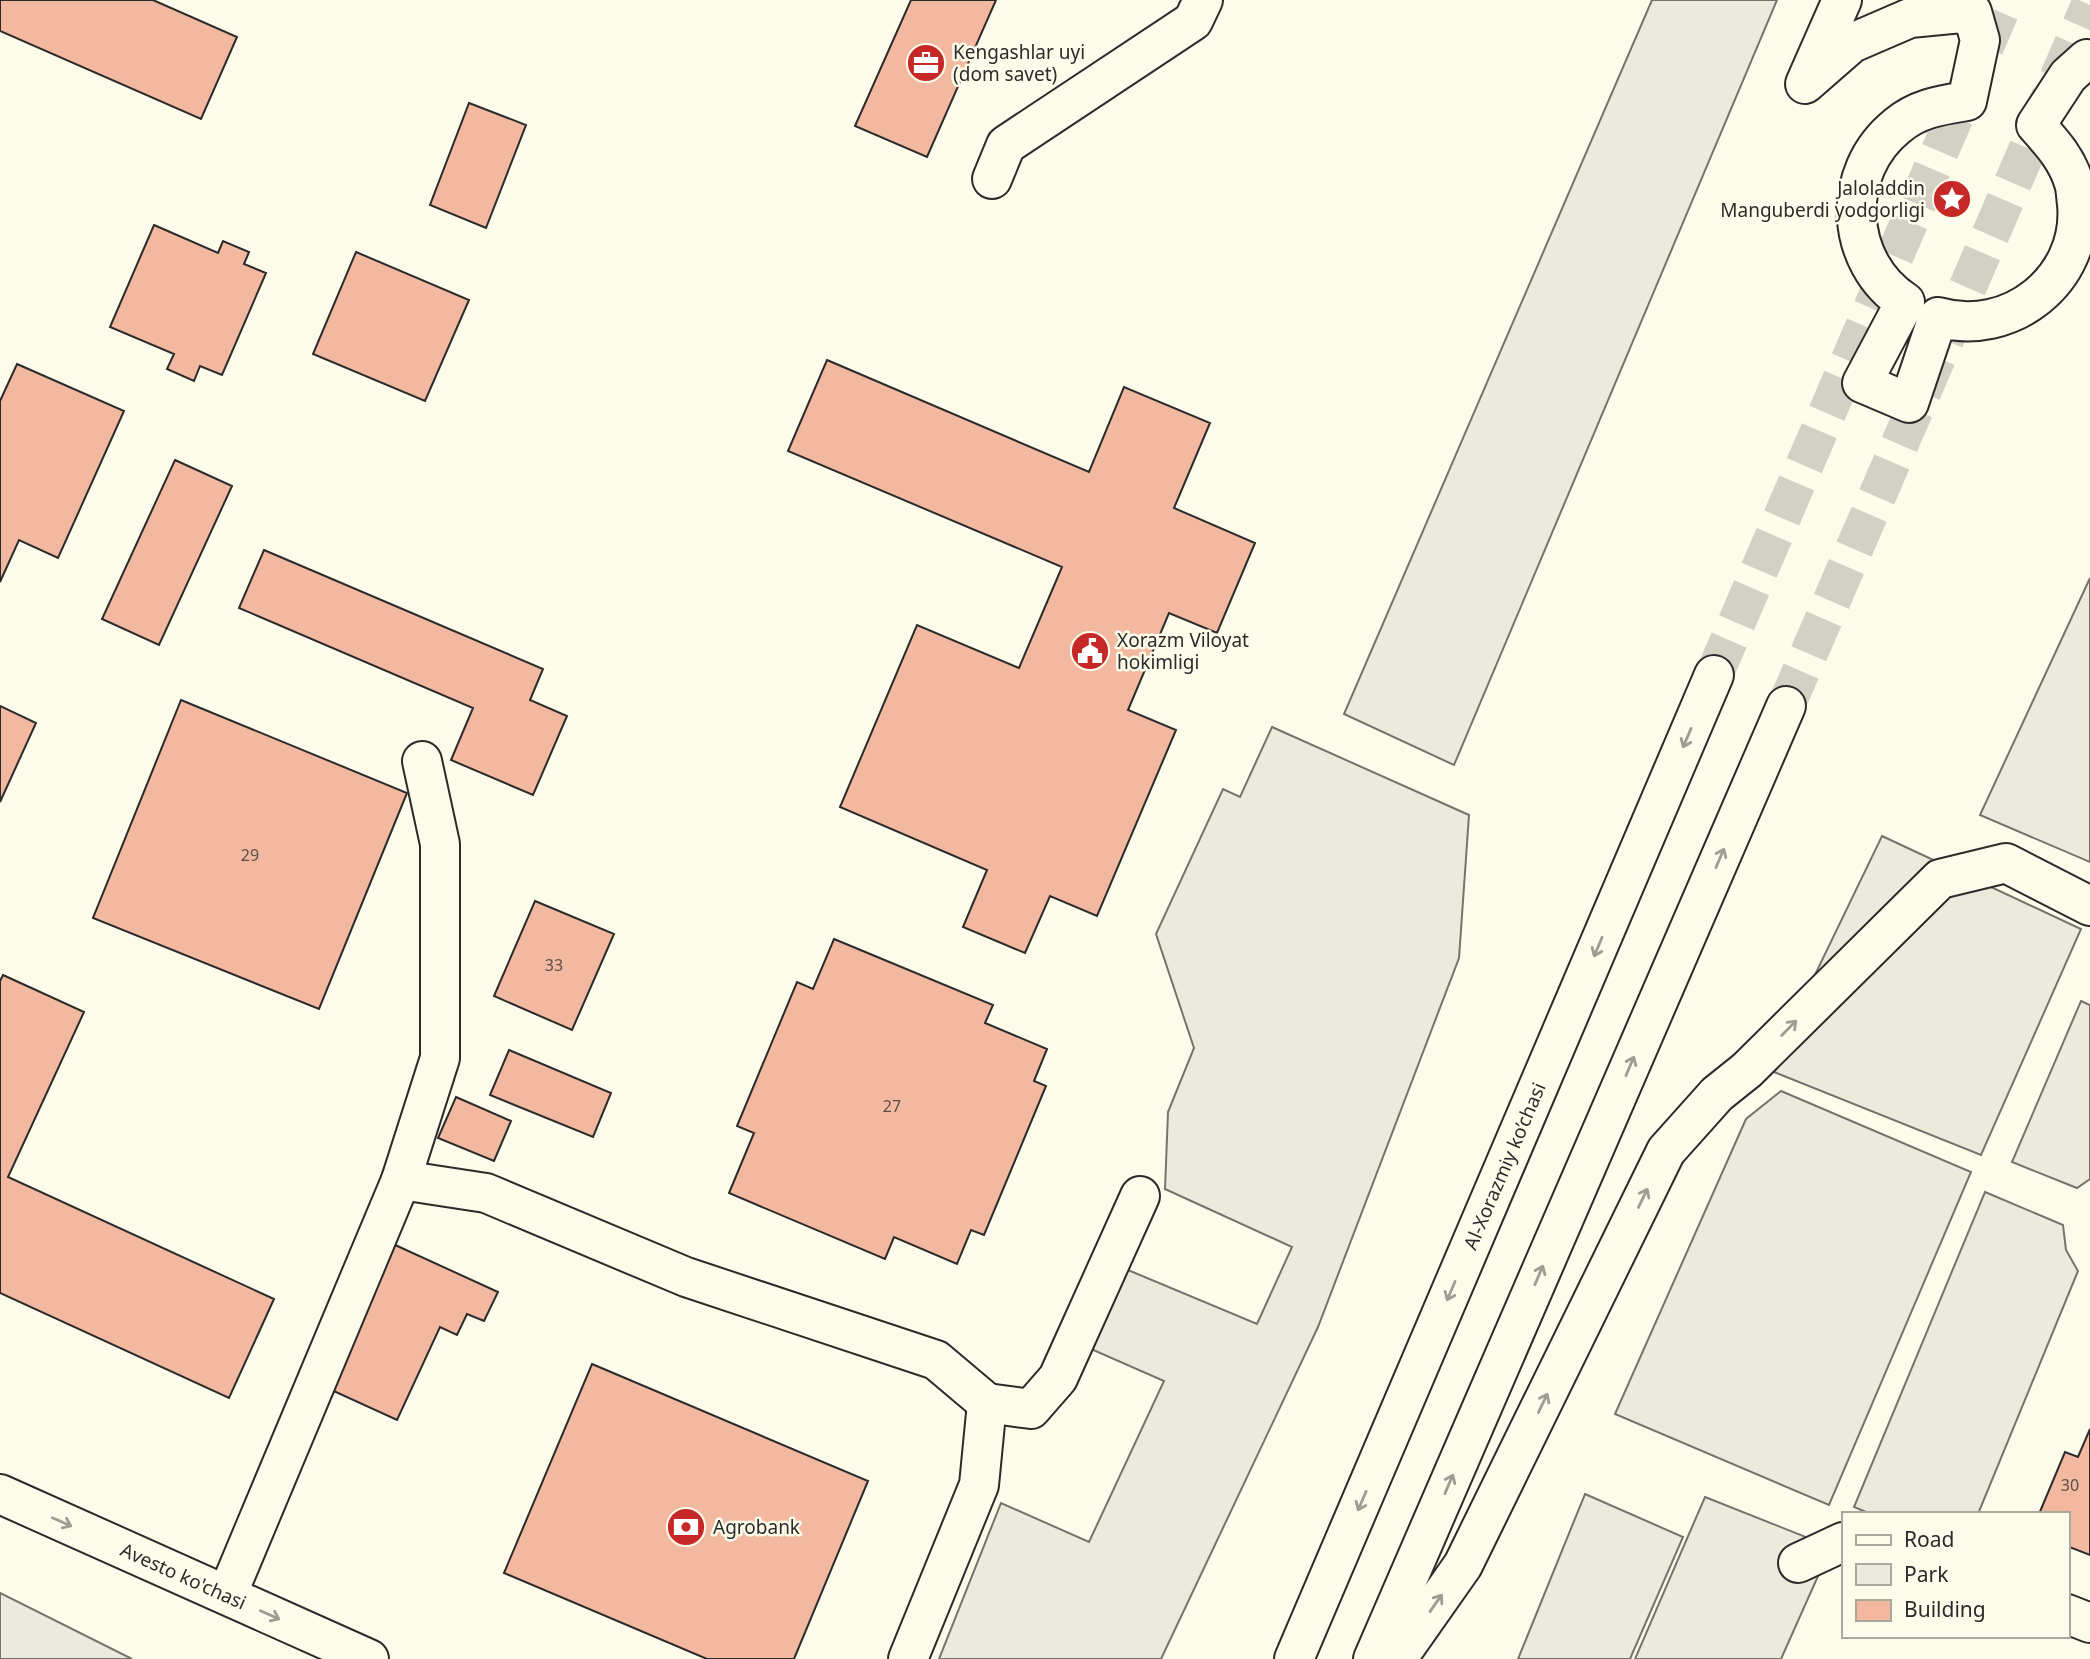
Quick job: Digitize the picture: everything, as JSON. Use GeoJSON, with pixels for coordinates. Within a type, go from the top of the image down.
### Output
{"type":"FeatureCollection","features":[{"type":"Feature","properties":{"kind":"street"},"geometry":{"type":"LineString","coordinates":[[992,179],[1006,145],[1193,21],[1203,0]]}},
{"type":"Feature","properties":{"kind":"street"},"geometry":{"type":"LineString","coordinates":[[1842,0],[1805,84],[1852,43],[1909,18],[1972,12],[1980,40],[1967,101],[1930,107],[1897,125],[1872,153],[1858,187],[1856,225],[1867,261],[1889,291],[1905,302],[1862,383],[1909,403],[1938,317],[1955,322],[1990,320],[2024,308],[2051,284],[2070,254],[2078,220],[2074,184],[2060,152],[2036,125],[2068,76],[2087,59],[2090,62]]}},
{"type":"Feature","properties":{"kind":"street","name":"Al-Xorazmiy ko’chasi"},"geometry":{"type":"LineString","coordinates":[[1294,1659],[1714,675]]}},
{"type":"Feature","properties":{"kind":"street"},"geometry":{"type":"LineString","coordinates":[[1373,1659],[1786,706]]}},
{"type":"Feature","properties":{"kind":"street"},"geometry":{"type":"LineString","coordinates":[[227,1595],[401,1180],[440,1058],[440,844],[422,761]]}},
{"type":"Feature","properties":{"kind":"street"},"geometry":{"type":"LineString","coordinates":[[1397,1659],[1463,1565],[1666,1151],[1709,1104],[1747,1070],[1940,879],[2006,863],[2090,906]]}},
{"type":"Feature","properties":{"kind":"street"},"geometry":{"type":"LineString","coordinates":[[401,1180],[486,1193],[686,1277],[936,1360],[987,1403],[1031,1409],[1058,1378],[1140,1196]]}},
{"type":"Feature","properties":{"kind":"street"},"geometry":{"type":"LineString","coordinates":[[908,1659],[979,1485],[987,1403]]}},
{"type":"Feature","properties":{"kind":"street","name":"Avesto ko'chasi"},"geometry":{"type":"LineString","coordinates":[[0,1494],[369,1659]]}},
{"type":"Feature","properties":{"kind":"street"},"geometry":{"type":"LineString","coordinates":[[1798,1563],[1842,1542]]}},
{"type":"Feature","properties":{"kind":"street"},"geometry":{"type":"LineString","coordinates":[[2069,1615],[2090,1623]]}},
{"type":"Feature","properties":{"kind":"green space"},"geometry":{"type":"Polygon","coordinates":[[[1652,0],[1777,0],[1454,765],[1344,714],[1652,0]]]}},
{"type":"Feature","properties":{"kind":"green space"},"geometry":{"type":"Polygon","coordinates":[[[2090,578],[2090,862],[1980,815],[2090,578]]]}},
{"type":"Feature","properties":{"kind":"green space"},"geometry":{"type":"Polygon","coordinates":[[[1272,727],[1469,815],[1459,958],[1318,1327],[1161,1659],[939,1659],[1001,1503],[1089,1542],[1164,1381],[1091,1349],[1128,1270],[1257,1324],[1292,1247],[1165,1189],[1168,1112],[1194,1048],[1156,934],[1223,789],[1240,797],[1272,727]]]}},
{"type":"Feature","properties":{"kind":"green space"},"geometry":{"type":"Polygon","coordinates":[[[1882,836],[2081,929],[1981,1155],[1769,1070],[1882,836]]]}},
{"type":"Feature","properties":{"kind":"green space"},"geometry":{"type":"Polygon","coordinates":[[[2081,1001],[2090,1005],[2090,1179],[2077,1188],[2012,1162],[2081,1001]]]}},
{"type":"Feature","properties":{"kind":"green space"},"geometry":{"type":"Polygon","coordinates":[[[1781,1091],[1971,1172],[1829,1505],[1615,1414],[1746,1119],[1781,1091]]]}},
{"type":"Feature","properties":{"kind":"green space"},"geometry":{"type":"Polygon","coordinates":[[[1985,1192],[2063,1225],[2066,1250],[2078,1271],[1979,1512],[1866,1512],[1854,1507],[1985,1192]]]}},
{"type":"Feature","properties":{"kind":"green space"},"geometry":{"type":"Polygon","coordinates":[[[1585,1494],[1683,1537],[1630,1659],[1518,1659],[1585,1494]]]}},
{"type":"Feature","properties":{"kind":"green space"},"geometry":{"type":"Polygon","coordinates":[[[0,1593],[132,1659],[0,1659],[0,1593]]]}},
{"type":"Feature","properties":{"kind":"shaded area"},"geometry":{"type":"Polygon","coordinates":[[[1705,1497],[1831,1547],[1781,1659],[1635,1659],[1705,1497]]]}},
{"type":"Feature","properties":{"kind":"building"},"geometry":{"type":"Polygon","coordinates":[[[0,0],[153,0],[237,37],[201,119],[0,31],[0,0]]]}},
{"type":"Feature","properties":{"kind":"building","name":"Kengashlar uyi (dom savet)"},"geometry":{"type":"Polygon","coordinates":[[[911,0],[996,0],[927,157],[855,126],[911,0]]]}},
{"type":"Feature","properties":{"kind":"building"},"geometry":{"type":"Polygon","coordinates":[[[469,103],[526,125],[486,228],[430,205],[469,103]]]}},
{"type":"Feature","properties":{"kind":"building"},"geometry":{"type":"Polygon","coordinates":[[[154,225],[218,253],[223,241],[249,252],[244,264],[266,273],[222,375],[200,366],[194,381],[167,369],[174,354],[110,327],[154,225]]]}},
{"type":"Feature","properties":{"kind":"building"},"geometry":{"type":"Polygon","coordinates":[[[356,252],[469,300],[425,401],[313,354],[356,252]]]}},
{"type":"Feature","properties":{"kind":"building","name":"Xorazm Viloyat hokimligi"},"geometry":{"type":"Polygon","coordinates":[[[827,360],[1089,472],[1124,387],[1210,423],[1174,508],[1255,543],[1217,633],[1169,613],[1128,710],[1176,730],[1097,916],[1050,896],[1025,953],[963,927],[987,870],[840,807],[917,625],[1019,668],[1062,567],[788,451],[827,360]]]}},
{"type":"Feature","properties":{"kind":"building"},"geometry":{"type":"Polygon","coordinates":[[[17,364],[124,411],[58,558],[19,540],[0,582],[0,401],[17,364]]]}},
{"type":"Feature","properties":{"kind":"building"},"geometry":{"type":"Polygon","coordinates":[[[175,460],[232,486],[159,645],[102,619],[175,460]]]}},
{"type":"Feature","properties":{"kind":"building"},"geometry":{"type":"Polygon","coordinates":[[[264,550],[543,669],[530,700],[567,716],[533,795],[451,760],[473,708],[239,608],[264,550]]]}},
{"type":"Feature","properties":{"kind":"building"},"geometry":{"type":"Polygon","coordinates":[[[181,700],[407,793],[319,1009],[93,918],[181,700]]]}},
{"type":"Feature","properties":{"kind":"building"},"geometry":{"type":"Polygon","coordinates":[[[0,706],[36,723],[0,802],[0,706]]]}},
{"type":"Feature","properties":{"kind":"building"},"geometry":{"type":"Polygon","coordinates":[[[535,901],[614,934],[572,1030],[494,996],[535,901]]]}},
{"type":"Feature","properties":{"kind":"building"},"geometry":{"type":"Polygon","coordinates":[[[834,939],[993,1005],[985,1023],[1047,1049],[1034,1081],[1046,1086],[984,1235],[971,1230],[957,1264],[894,1237],[885,1259],[729,1193],[754,1133],[737,1126],[797,982],[813,989],[834,939]]]}},
{"type":"Feature","properties":{"kind":"building"},"geometry":{"type":"Polygon","coordinates":[[[3,975],[84,1012],[8,1177],[274,1299],[229,1398],[0,1293],[0,981],[3,975]]]}},
{"type":"Feature","properties":{"kind":"building"},"geometry":{"type":"Polygon","coordinates":[[[509,1050],[611,1093],[593,1137],[490,1095],[509,1050]]]}},
{"type":"Feature","properties":{"kind":"building"},"geometry":{"type":"Polygon","coordinates":[[[456,1097],[511,1121],[494,1161],[438,1138],[456,1097]]]}},
{"type":"Feature","properties":{"kind":"building"},"geometry":{"type":"Polygon","coordinates":[[[393,1244],[498,1292],[484,1321],[467,1314],[457,1335],[440,1327],[397,1420],[327,1388],[393,1244]]]}},
{"type":"Feature","properties":{"kind":"building","name":"Agrobank"},"geometry":{"type":"Polygon","coordinates":[[[592,1364],[868,1481],[794,1659],[707,1659],[504,1573],[592,1364]]]}},
{"type":"Feature","properties":{"kind":"building"},"geometry":{"type":"Polygon","coordinates":[[[2090,1429],[2090,1555],[2069,1547],[2069,1512],[2040,1512],[2065,1452],[2078,1457],[2090,1429]]]}},
{"type":"Feature","properties":{"kind":"tunnel"},"geometry":{"type":"LineString","coordinates":[[1714,675],[2005,0]]}},
{"type":"Feature","properties":{"kind":"tunnel"},"geometry":{"type":"LineString","coordinates":[[1786,706],[2090,5]]}},
{"type":"Feature","properties":{"kind":"place","name":"Kengashlar uyi (dom savet)"},"geometry":{"type":"Point","coordinates":[926,63]}},
{"type":"Feature","properties":{"kind":"place","name":"Jaloladdin Manguberdi yodgorligi"},"geometry":{"type":"Point","coordinates":[1952,199]}},
{"type":"Feature","properties":{"kind":"place","name":"Xorazm Viloyat hokimligi"},"geometry":{"type":"Point","coordinates":[1090,651]}},
{"type":"Feature","properties":{"kind":"place","name":"Agrobank"},"geometry":{"type":"Point","coordinates":[686,1527]}}]}
